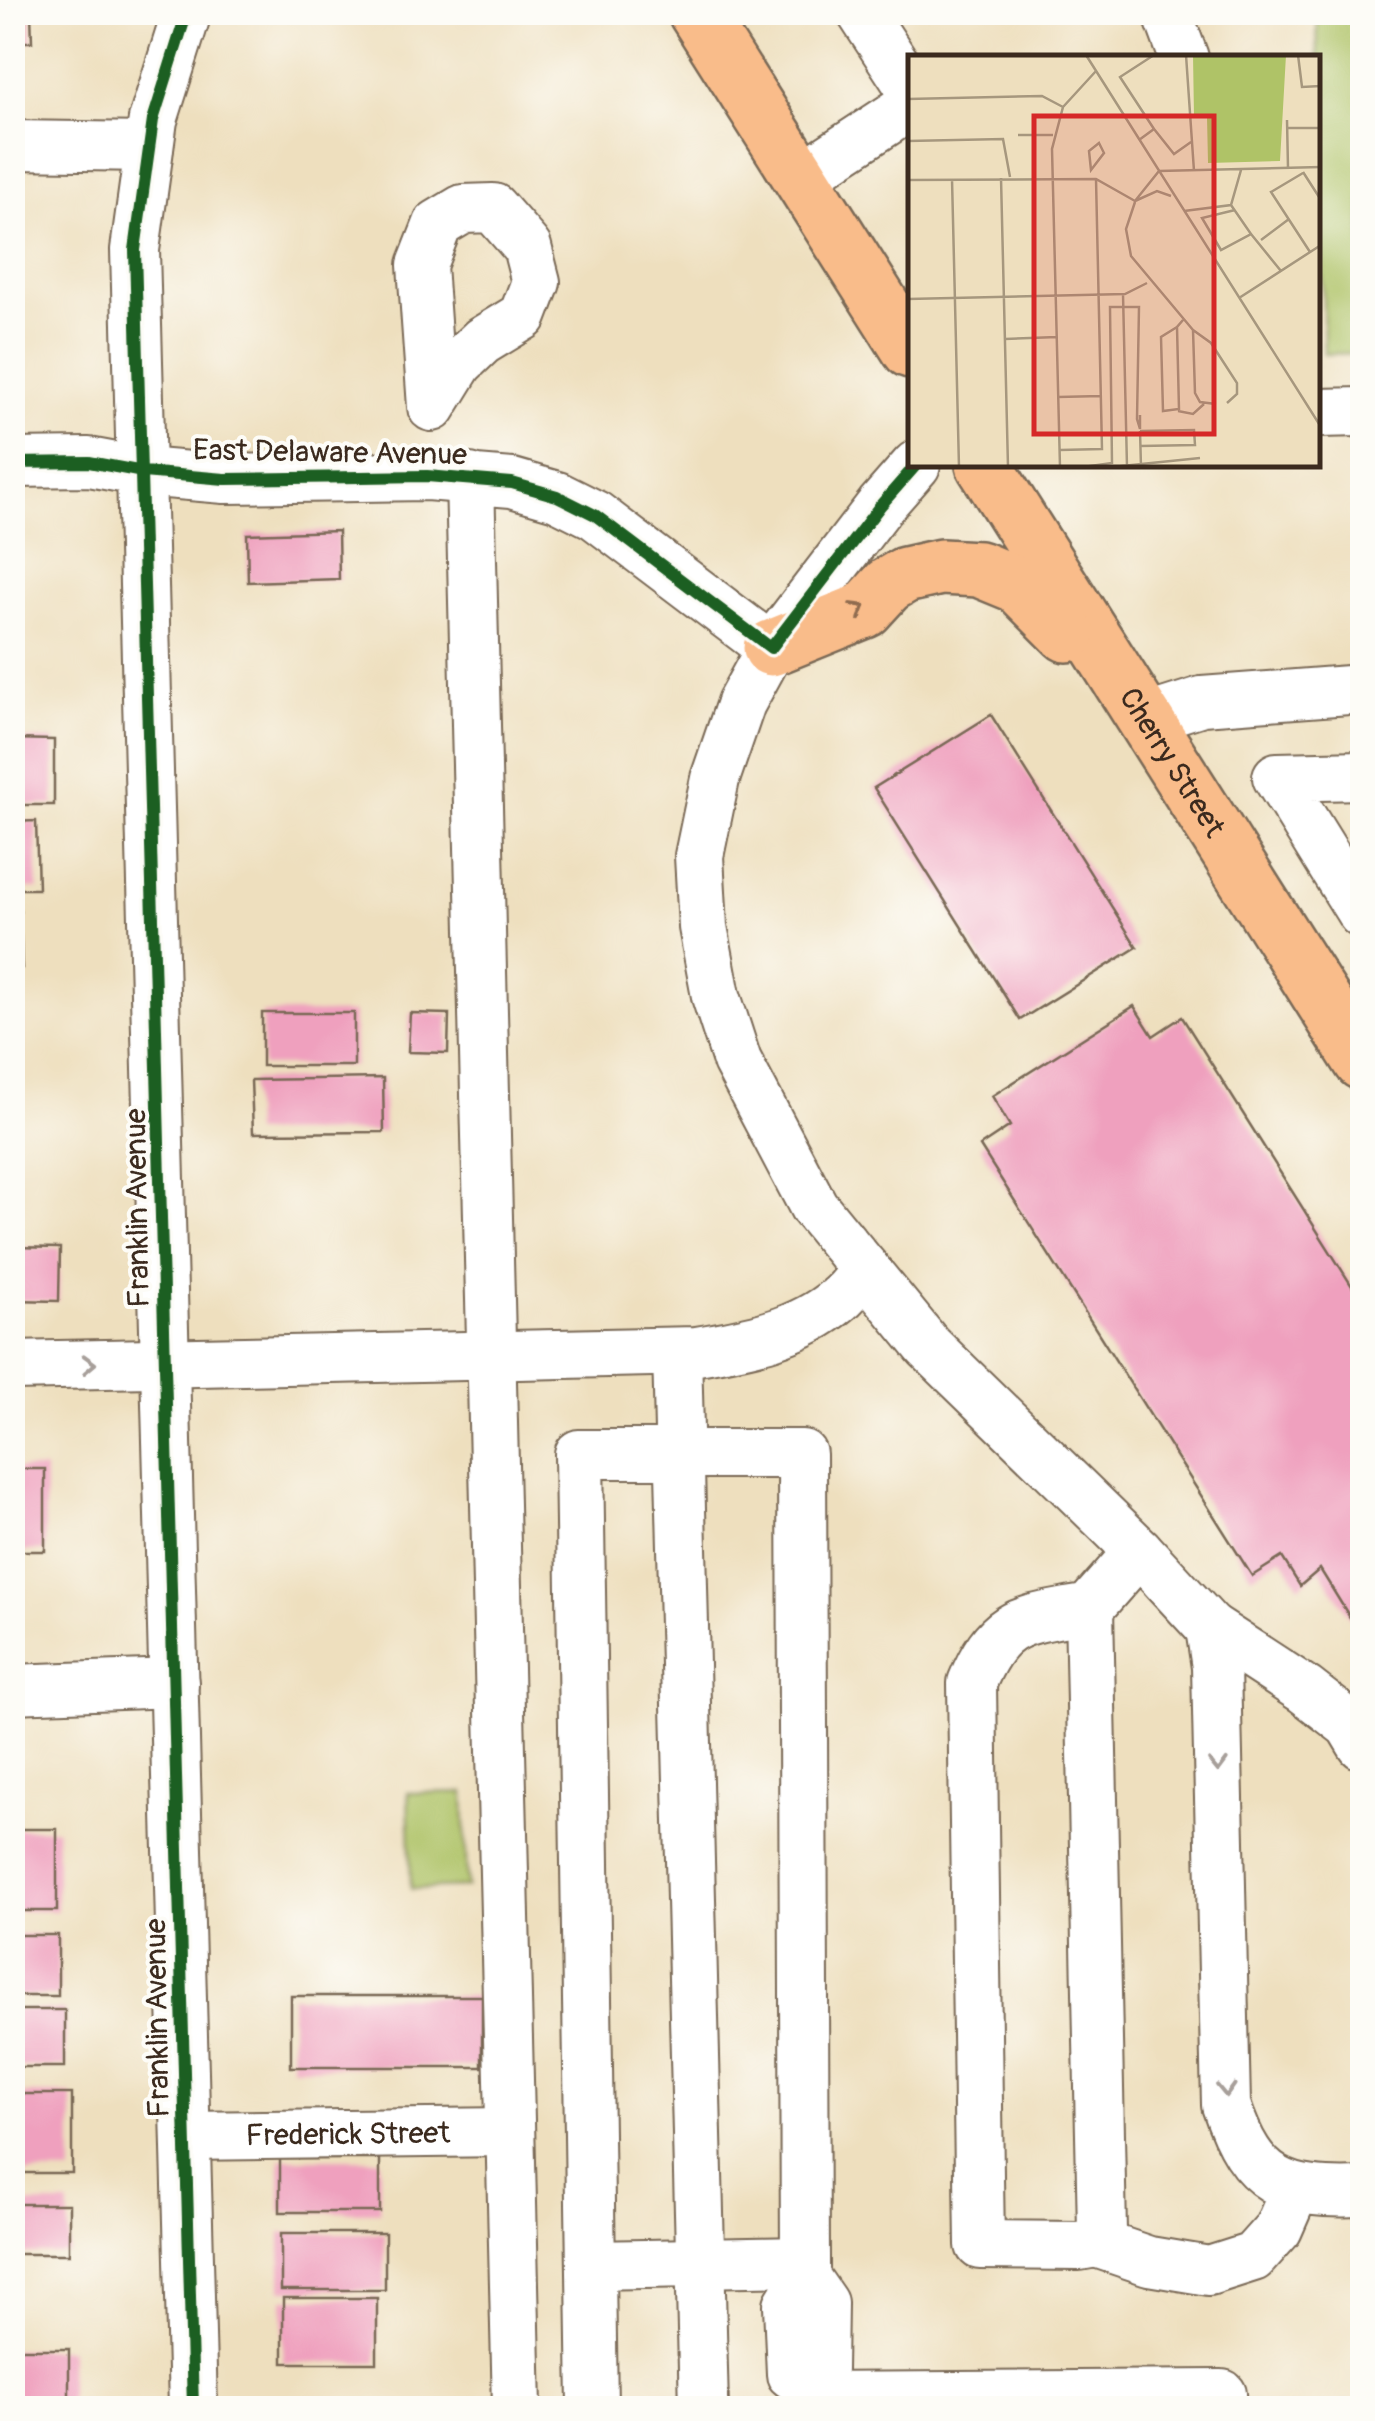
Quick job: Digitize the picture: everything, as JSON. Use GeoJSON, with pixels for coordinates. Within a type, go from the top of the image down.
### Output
{"type":"FeatureCollection","features":[{"type":"Feature","properties":{"kind":"main road"},"geometry":{"type":"LineString","coordinates":[[696,12],[908,347]]}},
{"type":"Feature","properties":{"kind":"main road","name":"Cherry Street"},"geometry":{"type":"LineString","coordinates":[[986,468],[1362,1058]]}},
{"type":"Feature","properties":{"kind":"main road"},"geometry":{"type":"LineString","coordinates":[[771,648],[866,610],[888,585],[905,575],[941,567],[979,569],[1018,585],[1143,716]]}},
{"type":"Feature","properties":{"kind":"street","name":"Franklin Avenue"},"geometry":{"type":"LineString","coordinates":[[187,12],[153,120],[135,250],[192,2408]]}},
{"type":"Feature","properties":{"kind":"street"},"geometry":{"type":"LineString","coordinates":[[861,12],[908,84]]}},
{"type":"Feature","properties":{"kind":"street"},"geometry":{"type":"LineString","coordinates":[[1167,12],[1183,55]]}},
{"type":"Feature","properties":{"kind":"street"},"geometry":{"type":"LineString","coordinates":[[800,178],[908,107]]}},
{"type":"Feature","properties":{"kind":"street"},"geometry":{"type":"LineString","coordinates":[[12,145],[150,147]]}},
{"type":"Feature","properties":{"kind":"street"},"geometry":{"type":"LineString","coordinates":[[432,406],[459,363],[482,341],[523,316],[536,282],[527,247],[493,208],[463,209],[438,224],[422,265],[432,406],[448,477],[491,1355],[516,2408]]}},
{"type":"Feature","properties":{"kind":"street"},"geometry":{"type":"LineString","coordinates":[[1320,413],[1362,412]]}},
{"type":"Feature","properties":{"kind":"street","name":"East Delaware Avenue"},"geometry":{"type":"LineString","coordinates":[[12,463],[89,462],[142,472],[225,478],[448,477],[512,484],[556,496],[595,515],[771,648]]}},
{"type":"Feature","properties":{"kind":"street"},"geometry":{"type":"LineString","coordinates":[[913,468],[771,648],[741,703],[715,780],[700,856],[703,927],[716,996],[737,1062],[814,1207],[928,1346],[1210,1628],[1350,1724],[1362,1745]]}},
{"type":"Feature","properties":{"kind":"street"},"geometry":{"type":"LineString","coordinates":[[1143,716],[1202,700],[1362,688]]}},
{"type":"Feature","properties":{"kind":"street"},"geometry":{"type":"LineString","coordinates":[[1362,774],[1277,777],[1362,914]]}},
{"type":"Feature","properties":{"kind":"street"},"geometry":{"type":"LineString","coordinates":[[12,1366],[677,1352],[754,1340],[796,1326],[839,1300],[865,1269]]}},
{"type":"Feature","properties":{"kind":"street"},"geometry":{"type":"LineString","coordinates":[[677,1352],[704,2408]]}},
{"type":"Feature","properties":{"kind":"street"},"geometry":{"type":"LineString","coordinates":[[594,2408],[579,1454],[681,1452],[802,1454],[805,2269],[788,2304],[791,2374],[808,2397],[1222,2394],[1223,2408]]}},
{"type":"Feature","properties":{"kind":"street"},"geometry":{"type":"LineString","coordinates":[[1138,1552],[1090,1608],[1018,1622],[985,1650],[972,1683],[980,2244],[1096,2243],[1148,2261],[1209,2271],[1253,2257],[1278,2228],[1295,2190]]}},
{"type":"Feature","properties":{"kind":"street"},"geometry":{"type":"LineString","coordinates":[[1090,1608],[1102,2207],[1102,2231],[1096,2243]]}},
{"type":"Feature","properties":{"kind":"street"},"geometry":{"type":"LineString","coordinates":[[1210,1628],[1216,1667],[1226,2105],[1238,2141],[1265,2175],[1295,2190],[1362,2192]]}},
{"type":"Feature","properties":{"kind":"street"},"geometry":{"type":"LineString","coordinates":[[12,1688],[174,1683]]}},
{"type":"Feature","properties":{"kind":"street","name":"Frederick Street"},"geometry":{"type":"LineString","coordinates":[[186,2136],[510,2132]]}},
{"type":"Feature","properties":{"kind":"street"},"geometry":{"type":"LineString","coordinates":[[592,2265],[702,2263],[805,2269]]}},
{"type":"Feature","properties":{"kind":"green space"},"geometry":{"type":"Polygon","coordinates":[[[1317,13],[1362,13],[1362,353],[1324,354],[1317,13]]]}},
{"type":"Feature","properties":{"kind":"green space"},"geometry":{"type":"Polygon","coordinates":[[[464,1792],[467,1887],[411,1889],[408,1793],[464,1792]]]}},
{"type":"Feature","properties":{"kind":"building"},"geometry":{"type":"Polygon","coordinates":[[[12,12],[31,12],[32,42],[12,42],[12,12]]]}},
{"type":"Feature","properties":{"kind":"building"},"geometry":{"type":"Polygon","coordinates":[[[338,531],[339,579],[248,582],[247,534],[338,531]]]}},
{"type":"Feature","properties":{"kind":"building"},"geometry":{"type":"Polygon","coordinates":[[[991,715],[1137,947],[1020,1020],[874,788],[991,715]]]}},
{"type":"Feature","properties":{"kind":"building"},"geometry":{"type":"Polygon","coordinates":[[[12,739],[54,740],[54,805],[12,805],[12,739]]]}},
{"type":"Feature","properties":{"kind":"building"},"geometry":{"type":"Polygon","coordinates":[[[36,821],[38,889],[12,889],[12,822],[36,821]]]}},
{"type":"Feature","properties":{"kind":"building"},"geometry":{"type":"Polygon","coordinates":[[[12,911],[20,911],[22,968],[12,968],[12,911]]]}},
{"type":"Feature","properties":{"kind":"building"},"geometry":{"type":"Polygon","coordinates":[[[12,983],[21,983],[23,1068],[12,1069],[12,983]]]}},
{"type":"Feature","properties":{"kind":"building"},"geometry":{"type":"Polygon","coordinates":[[[1134,1006],[1153,1036],[1182,1017],[1362,1302],[1362,1542],[1354,1547],[1362,1561],[1362,1637],[1320,1569],[1300,1586],[1282,1557],[1252,1576],[980,1146],[1010,1126],[992,1096],[1134,1006]]]}},
{"type":"Feature","properties":{"kind":"building"},"geometry":{"type":"Polygon","coordinates":[[[262,1013],[354,1013],[354,1066],[262,1066],[262,1013]]]}},
{"type":"Feature","properties":{"kind":"building"},"geometry":{"type":"Polygon","coordinates":[[[410,1013],[449,1014],[448,1053],[408,1052],[410,1013]]]}},
{"type":"Feature","properties":{"kind":"building"},"geometry":{"type":"Polygon","coordinates":[[[383,1078],[384,1132],[253,1133],[251,1080],[383,1078]]]}},
{"type":"Feature","properties":{"kind":"building"},"geometry":{"type":"Polygon","coordinates":[[[12,1247],[60,1248],[59,1301],[12,1300],[12,1247]]]}},
{"type":"Feature","properties":{"kind":"building"},"geometry":{"type":"Polygon","coordinates":[[[12,1469],[45,1469],[45,1551],[12,1551],[12,1469]]]}},
{"type":"Feature","properties":{"kind":"building"},"geometry":{"type":"Polygon","coordinates":[[[12,1829],[57,1829],[57,1911],[12,1911],[12,1829]]]}},
{"type":"Feature","properties":{"kind":"building"},"geometry":{"type":"Polygon","coordinates":[[[12,1935],[58,1935],[58,1996],[12,1996],[12,1935]]]}},
{"type":"Feature","properties":{"kind":"building"},"geometry":{"type":"Polygon","coordinates":[[[291,1996],[482,1996],[482,2067],[291,2067],[291,1996]]]}},
{"type":"Feature","properties":{"kind":"building"},"geometry":{"type":"Polygon","coordinates":[[[12,2010],[65,2010],[65,2067],[12,2067],[12,2010]]]}},
{"type":"Feature","properties":{"kind":"building"},"geometry":{"type":"Polygon","coordinates":[[[12,2094],[72,2094],[72,2173],[12,2173],[12,2094]]]}},
{"type":"Feature","properties":{"kind":"building"},"geometry":{"type":"Polygon","coordinates":[[[280,2159],[380,2159],[380,2212],[280,2212],[280,2159]]]}},
{"type":"Feature","properties":{"kind":"building"},"geometry":{"type":"Polygon","coordinates":[[[12,2204],[69,2204],[69,2254],[12,2254],[12,2204]]]}},
{"type":"Feature","properties":{"kind":"building"},"geometry":{"type":"Polygon","coordinates":[[[281,2233],[385,2233],[385,2290],[281,2290],[281,2233]]]}},
{"type":"Feature","properties":{"kind":"building"},"geometry":{"type":"Polygon","coordinates":[[[283,2298],[377,2298],[377,2363],[283,2363],[283,2298]]]}},
{"type":"Feature","properties":{"kind":"building"},"geometry":{"type":"Polygon","coordinates":[[[12,2349],[69,2349],[69,2408],[12,2408],[12,2349]]]}},
{"type":"Feature","properties":{"kind":"cycle path"},"geometry":{"type":"LineString","coordinates":[[187,12],[153,120],[135,250],[193,2408]]}},
{"type":"Feature","properties":{"kind":"cycle path"},"geometry":{"type":"LineString","coordinates":[[12,463],[89,462],[143,472],[225,479],[427,476],[512,483],[557,496],[595,515],[771,648],[913,468]]}}]}
